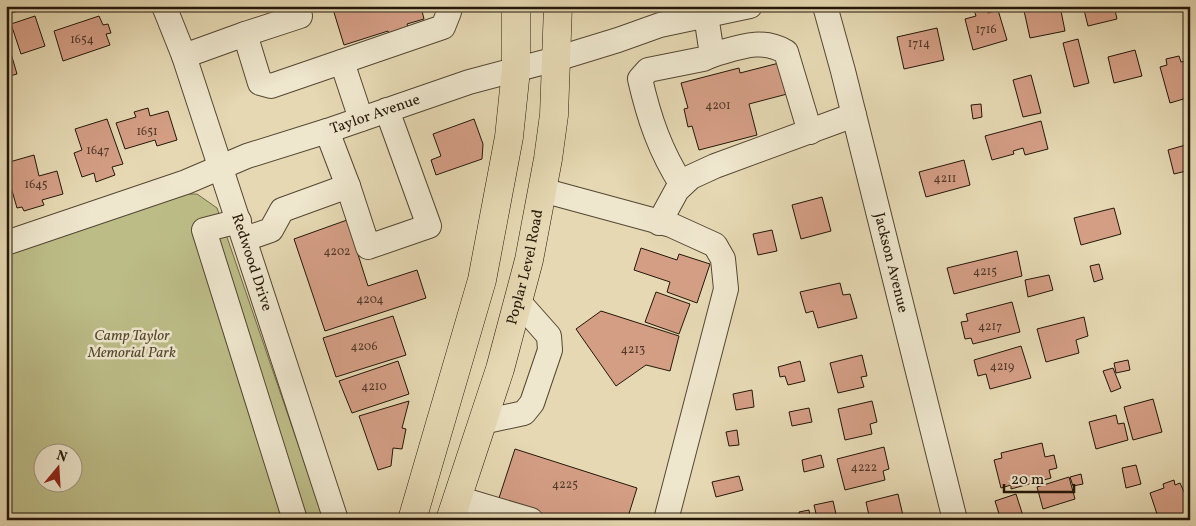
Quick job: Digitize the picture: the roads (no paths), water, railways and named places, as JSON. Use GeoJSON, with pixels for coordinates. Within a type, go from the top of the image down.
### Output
{"type":"FeatureCollection","features":[{"type":"Feature","properties":{"kind":"main road"},"geometry":{"type":"LineString","coordinates":[[412,520],[482,280],[506,155],[516,70],[516,6]]}},
{"type":"Feature","properties":{"kind":"main road","name":"Poplar Level Road"},"geometry":{"type":"LineString","coordinates":[[454,509],[500,369],[529,260],[554,115],[558,6]]}},
{"type":"Feature","properties":{"kind":"street","name":"Redwood Drive"},"geometry":{"type":"LineString","coordinates":[[164,6],[184,56],[336,520]]}},
{"type":"Feature","properties":{"kind":"street"},"geometry":{"type":"LineString","coordinates":[[245,34],[260,83],[271,86],[443,27],[449,12],[448,6]]}},
{"type":"Feature","properties":{"kind":"street","name":"Taylor Avenue"},"geometry":{"type":"LineString","coordinates":[[6,243],[186,182],[247,156],[327,131],[469,82],[556,59],[698,13],[750,6]]}},
{"type":"Feature","properties":{"kind":"street","name":"Jackson Avenue"},"geometry":{"type":"LineString","coordinates":[[825,6],[955,520]]}},
{"type":"Feature","properties":{"kind":"street"},"geometry":{"type":"LineString","coordinates":[[698,13],[712,55]]}},
{"type":"Feature","properties":{"kind":"street"},"geometry":{"type":"LineString","coordinates":[[184,56],[300,16]]}},
{"type":"Feature","properties":{"kind":"street"},"geometry":{"type":"LineString","coordinates":[[682,185],[670,166],[648,116],[640,78],[648,70],[703,59],[758,43],[777,47],[786,52],[810,132]]}},
{"type":"Feature","properties":{"kind":"street"},"geometry":{"type":"LineString","coordinates":[[342,62],[361,119]]}},
{"type":"Feature","properties":{"kind":"street"},"geometry":{"type":"LineString","coordinates":[[327,131],[368,247],[429,226],[387,110]]}},
{"type":"Feature","properties":{"kind":"street"},"geometry":{"type":"LineString","coordinates":[[659,222],[677,190],[692,177],[716,166],[854,115]]}},
{"type":"Feature","properties":{"kind":"street"},"geometry":{"type":"LineString","coordinates":[[295,520],[204,230],[271,230],[282,210],[348,186]]}},
{"type":"Feature","properties":{"kind":"street"},"geometry":{"type":"LineString","coordinates":[[542,190],[671,225],[715,246],[723,259],[726,289],[666,520]]}},
{"type":"Feature","properties":{"kind":"street"},"geometry":{"type":"LineString","coordinates":[[482,422],[524,413],[532,403],[550,350],[549,336],[518,301]]}},
{"type":"Feature","properties":{"kind":"street"},"geometry":{"type":"LineString","coordinates":[[454,509],[530,520]]}},
{"type":"Feature","properties":{"kind":"park label","name":"Camp Taylor Memorial Park"},"geometry":{"type":"Point","coordinates":[132,344]}}]}
